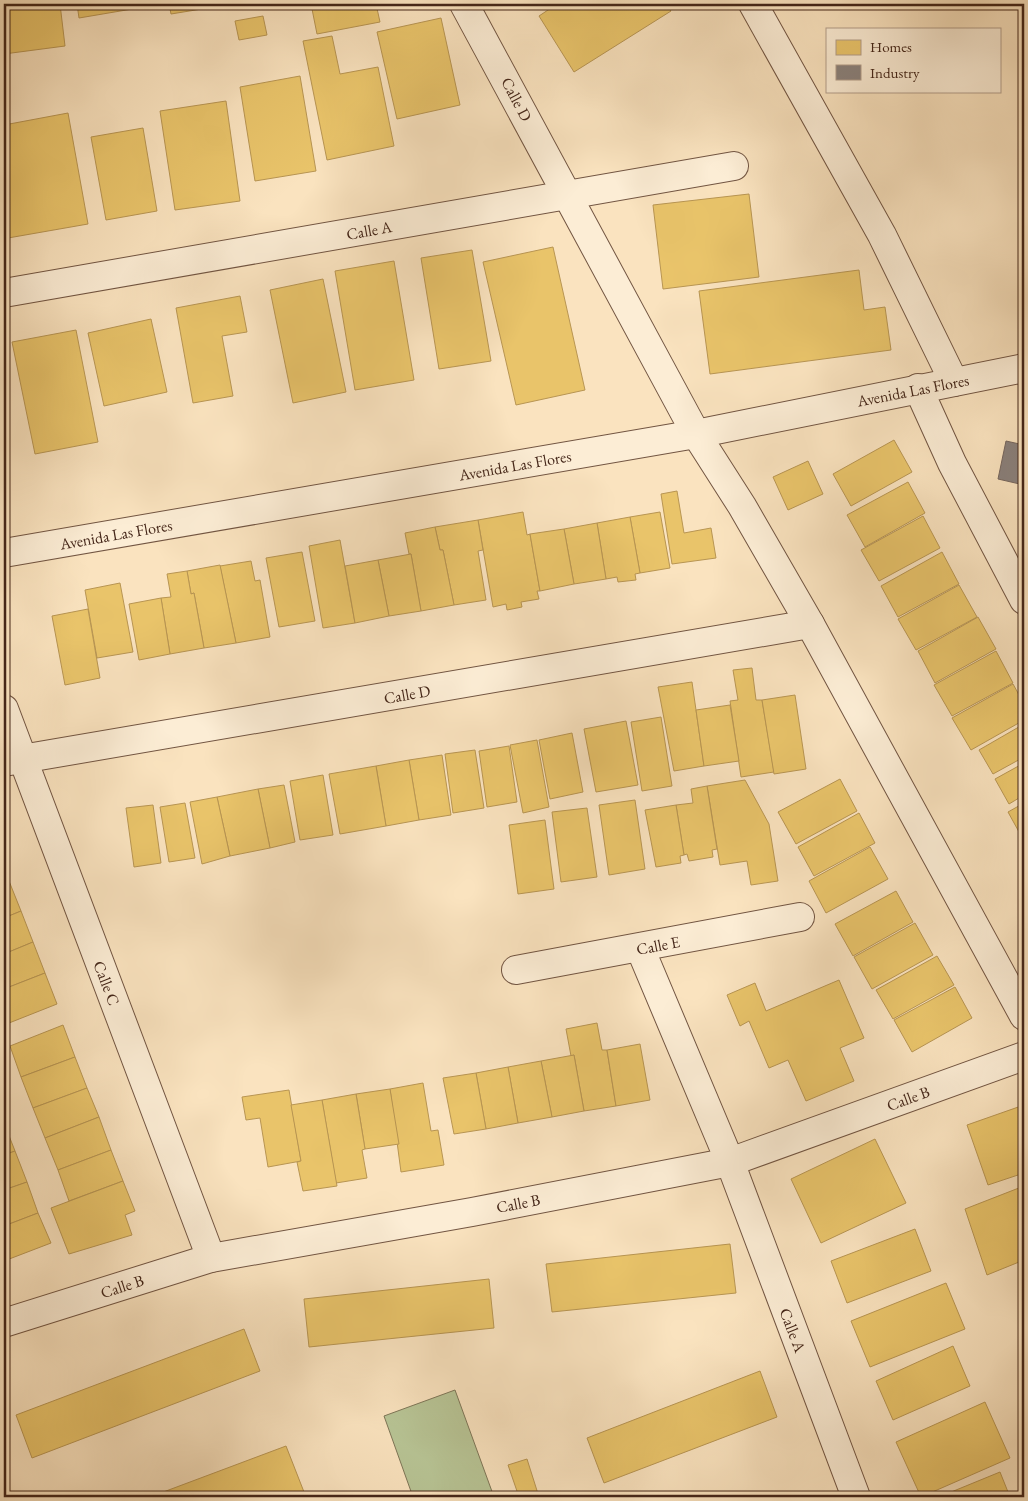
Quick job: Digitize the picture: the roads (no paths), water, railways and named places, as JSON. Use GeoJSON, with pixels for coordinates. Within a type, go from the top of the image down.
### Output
{"type":"FeatureCollection","features":[{"type":"Feature","properties":{"kind":"street","name":"Calle D"},"geometry":{"type":"LineString","coordinates":[[464,4],[696,434],[742,506],[810,624],[1024,1016]]}},
{"type":"Feature","properties":{"kind":"street"},"geometry":{"type":"LineString","coordinates":[[752,4],[882,235],[954,382]]}},
{"type":"Feature","properties":{"kind":"street","name":"Calle A"},"geometry":{"type":"LineString","coordinates":[[4,294],[734,166]]}},
{"type":"Feature","properties":{"kind":"street","name":"Avenida Las Flores"},"geometry":{"type":"LineString","coordinates":[[4,553],[696,434],[1024,368]]}},
{"type":"Feature","properties":{"kind":"street"},"geometry":{"type":"LineString","coordinates":[[918,388],[952,463],[1024,600]]}},
{"type":"Feature","properties":{"kind":"street","name":"Calle D"},"geometry":{"type":"LineString","coordinates":[[13,761],[810,624]]}},
{"type":"Feature","properties":{"kind":"street","name":"Calle C"},"geometry":{"type":"LineString","coordinates":[[4,709],[13,761],[211,1258]]}},
{"type":"Feature","properties":{"kind":"street","name":"Calle E"},"geometry":{"type":"LineString","coordinates":[[516,970],[800,918]]}},
{"type":"Feature","properties":{"kind":"street","name":"Calle A"},"geometry":{"type":"LineString","coordinates":[[640,948],[730,1162],[856,1497]]}},
{"type":"Feature","properties":{"kind":"street","name":"Calle B"},"geometry":{"type":"LineString","coordinates":[[4,1323],[211,1258],[472,1212],[730,1162],[1024,1056]]}}]}
